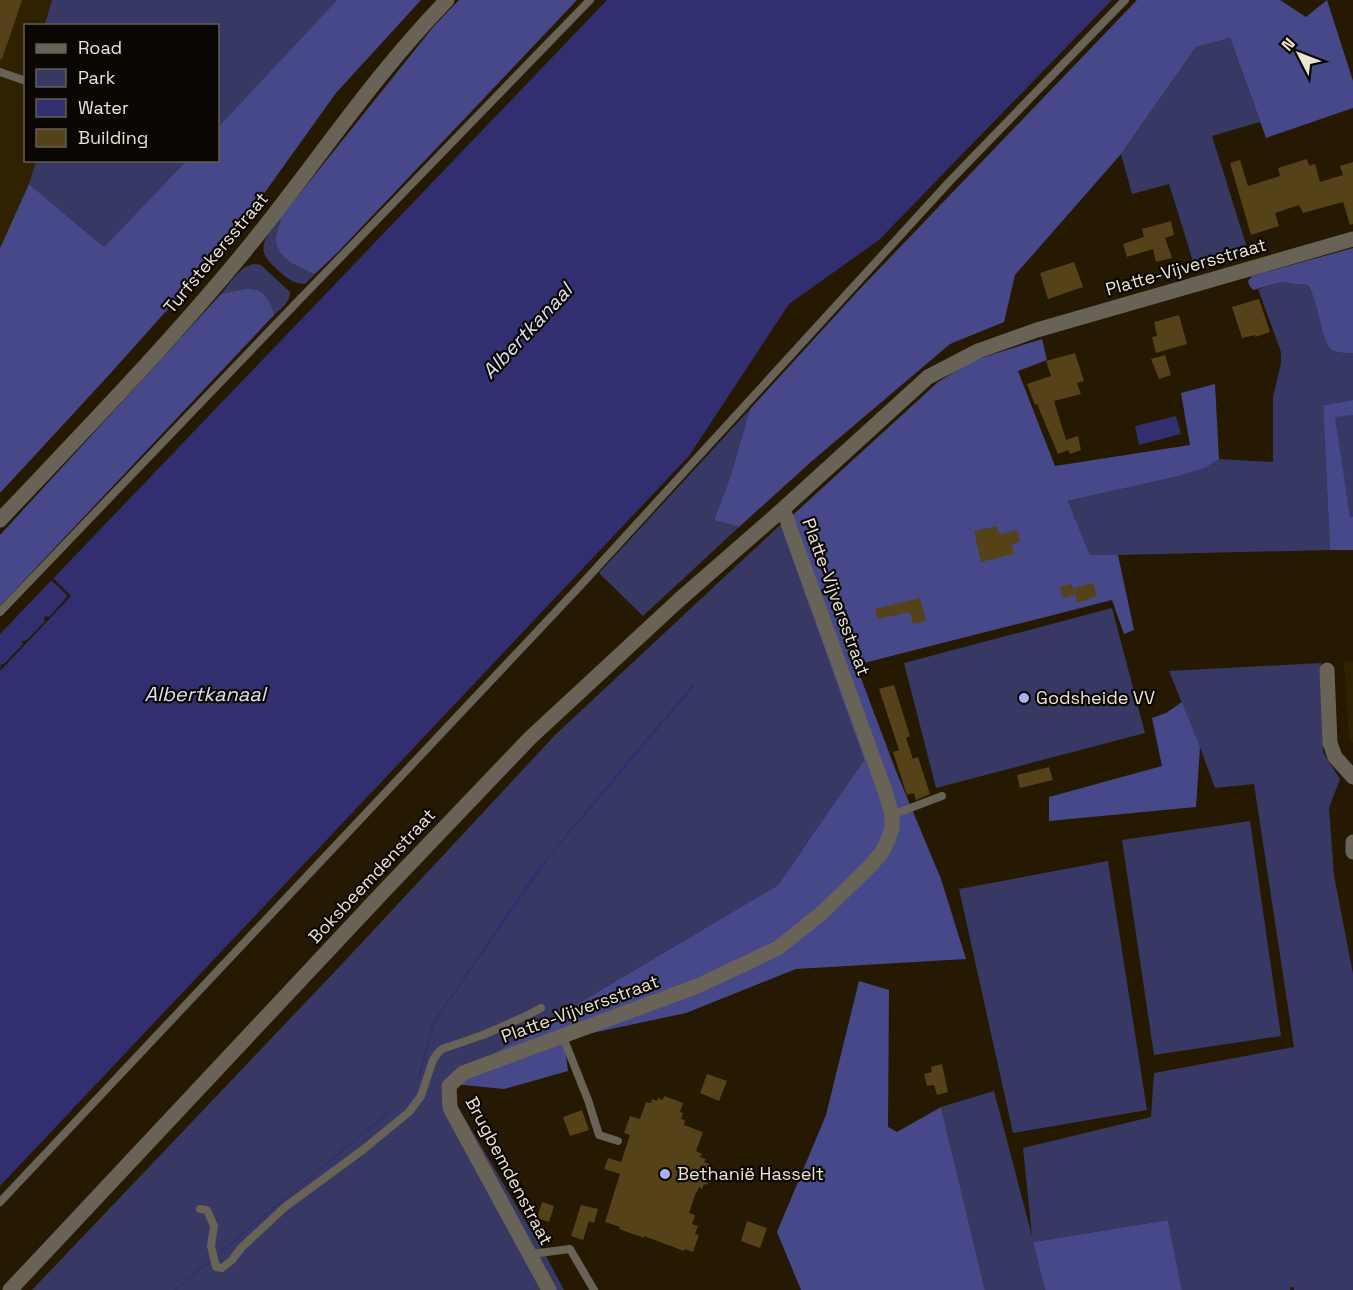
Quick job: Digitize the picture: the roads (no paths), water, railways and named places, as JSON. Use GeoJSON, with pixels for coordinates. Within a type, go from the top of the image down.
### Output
{"type":"FeatureCollection","features":[{"type":"Feature","properties":{"kind":"street","name":"Turfstekersstraat"},"geometry":{"type":"LineString","coordinates":[[0,520],[128,385],[195,310],[246,249],[419,29],[447,0]]}},
{"type":"Feature","properties":{"kind":"street","name":"Platte-Vijversstraat"},"geometry":{"type":"LineString","coordinates":[[463,1073],[700,986],[778,948],[824,912],[882,852],[892,828],[892,815],[783,509],[928,377],[978,351],[1037,330],[1353,239]]}},
{"type":"Feature","properties":{"kind":"street","name":"Boksbeemdenstraat"},"geometry":{"type":"LineString","coordinates":[[10,1290],[530,738],[679,600],[783,509]]}},
{"type":"Feature","properties":{"kind":"street"},"geometry":{"type":"LineString","coordinates":[[1327,670],[1330,744],[1335,757],[1353,777]]}},
{"type":"Feature","properties":{"kind":"street"},"geometry":{"type":"LineString","coordinates":[[1353,842],[1353,852]]}},
{"type":"Feature","properties":{"kind":"street","name":"Brugbemdenstraat"},"geometry":{"type":"LineString","coordinates":[[463,1073],[449,1086],[450,1108],[549,1290]]}},
{"type":"Feature","properties":{"kind":"lane"},"geometry":{"type":"LineString","coordinates":[[0,612],[590,0]]}},
{"type":"Feature","properties":{"kind":"lane"},"geometry":{"type":"LineString","coordinates":[[0,1202],[580,586],[950,181],[1125,0]]}},
{"type":"Feature","properties":{"kind":"lane"},"geometry":{"type":"LineString","coordinates":[[0,72],[24,80]]}},
{"type":"Feature","properties":{"kind":"lane"},"geometry":{"type":"LineString","coordinates":[[892,815],[942,796]]}},
{"type":"Feature","properties":{"kind":"lane"},"geometry":{"type":"LineString","coordinates":[[200,1209],[207,1210],[214,1226],[211,1246],[216,1267],[222,1268],[285,1207],[364,1149],[409,1112],[421,1096],[433,1060],[442,1049],[483,1035],[541,1008]]}},
{"type":"Feature","properties":{"kind":"lane"},"geometry":{"type":"LineString","coordinates":[[563,1037],[599,1135],[618,1141]]}},
{"type":"Feature","properties":{"kind":"lane"},"geometry":{"type":"LineString","coordinates":[[531,1254],[570,1249],[594,1290]]}},
{"type":"Feature","properties":{"kind":"water","name":"Albertkanaal"},"geometry":{"type":"Polygon","coordinates":[[[607,0],[1112,0],[879,240],[789,304],[689,456],[0,1186],[0,634],[607,0]]]}},
{"type":"Feature","properties":{"kind":"water"},"geometry":{"type":"Polygon","coordinates":[[[1176,416],[1181,434],[1139,445],[1135,426],[1176,416]]]}},
{"type":"Feature","properties":{"kind":"water"},"geometry":{"type":"Polygon","coordinates":[[[692,685],[694,687],[551,855],[435,1023],[420,1077],[418,1077],[433,1022],[532,877],[692,685]]]}},
{"type":"Feature","properties":{"kind":"water"},"geometry":{"type":"Polygon","coordinates":[[[389,1111],[390,1112],[174,1290],[389,1111]]]}},
{"type":"Feature","properties":{"kind":"place","name":"Godsheide VV"},"geometry":{"type":"Point","coordinates":[1024,698]}},
{"type":"Feature","properties":{"kind":"place","name":"Bethanië Hasselt"},"geometry":{"type":"Point","coordinates":[665,1174]}}]}
